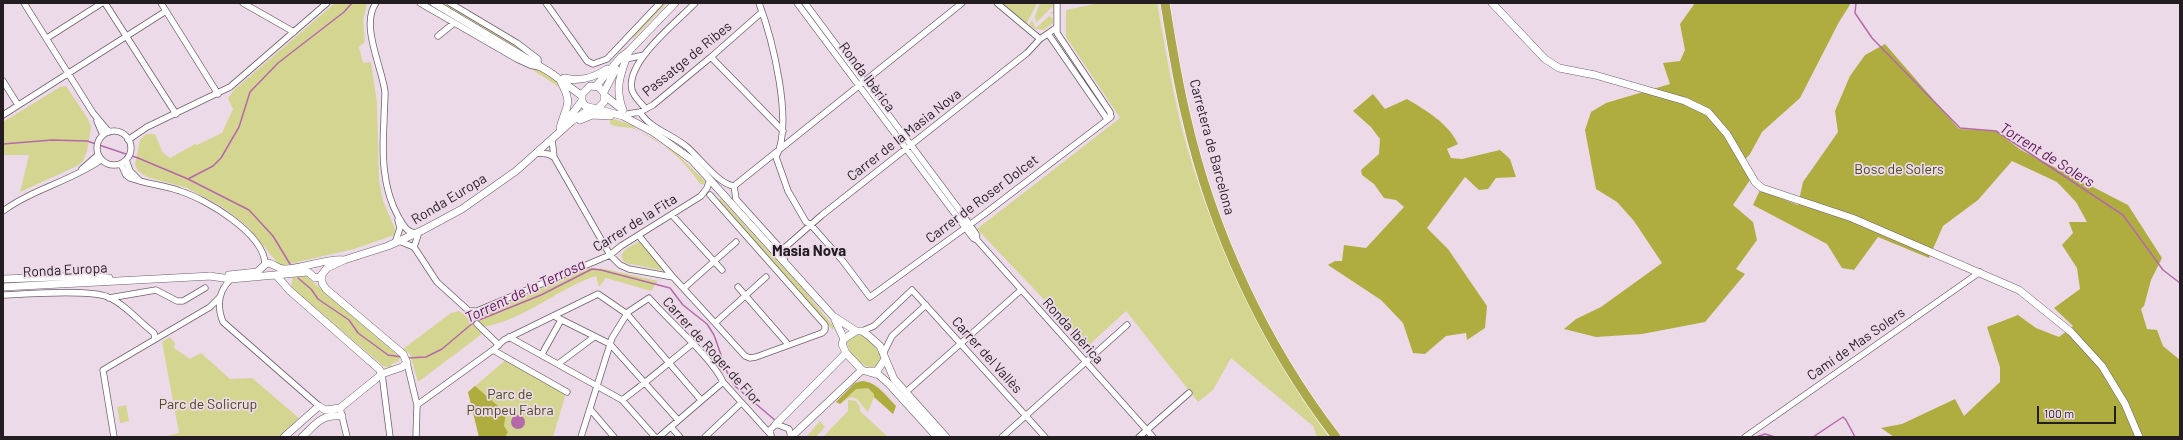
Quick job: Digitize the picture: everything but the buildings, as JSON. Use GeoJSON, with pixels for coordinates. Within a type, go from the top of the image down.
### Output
{"type":"FeatureCollection","features":[{"type":"Feature","properties":{"kind":"highway","name":"Carretera de Barcelona"},"geometry":{"type":"LineString","coordinates":[[1165,3],[1186,117],[1218,223],[1249,294],[1278,350],[1313,406],[1336,437]]}},
{"type":"Feature","properties":{"kind":"street"},"geometry":{"type":"LineString","coordinates":[[24,3],[93,113],[104,135]]}},
{"type":"Feature","properties":{"kind":"street"},"geometry":{"type":"LineString","coordinates":[[46,38],[103,3],[127,37],[176,114]]}},
{"type":"Feature","properties":{"kind":"street"},"geometry":{"type":"LineString","coordinates":[[161,3],[218,94]]}},
{"type":"Feature","properties":{"kind":"street"},"geometry":{"type":"LineString","coordinates":[[243,3],[294,32]]}},
{"type":"Feature","properties":{"kind":"street"},"geometry":{"type":"LineString","coordinates":[[128,141],[145,129],[230,87],[328,3]]}},
{"type":"Feature","properties":{"kind":"street"},"geometry":{"type":"LineString","coordinates":[[376,3],[370,18],[370,30],[385,93],[384,169],[390,196],[397,214],[405,228],[412,233],[418,233],[414,246],[397,242],[400,228],[397,214]]}},
{"type":"Feature","properties":{"kind":"street"},"geometry":{"type":"LineString","coordinates":[[420,3],[517,59],[530,65],[540,66]]}},
{"type":"Feature","properties":{"kind":"street"},"geometry":{"type":"LineString","coordinates":[[434,3],[551,73],[577,85],[592,86],[604,94],[638,123],[677,148],[692,160],[833,316],[844,339],[842,344],[846,353],[864,370],[879,375],[889,384],[937,437]]}},
{"type":"Feature","properties":{"kind":"street"},"geometry":{"type":"LineString","coordinates":[[450,3],[517,43],[538,59],[540,66]]}},
{"type":"Feature","properties":{"kind":"street"},"geometry":{"type":"LineString","coordinates":[[546,3],[587,61],[593,64],[599,63],[610,57],[660,3]]}},
{"type":"Feature","properties":{"kind":"street"},"geometry":{"type":"LineString","coordinates":[[592,86],[630,50],[674,3]]}},
{"type":"Feature","properties":{"kind":"street"},"geometry":{"type":"LineString","coordinates":[[695,3],[644,55],[635,69],[631,80],[633,94],[647,121],[677,138],[706,164],[721,182],[734,186]]}},
{"type":"Feature","properties":{"kind":"street"},"geometry":{"type":"LineString","coordinates":[[759,3],[768,30],[777,69],[783,131],[780,148],[776,156],[788,191],[806,222],[811,225]]}},
{"type":"Feature","properties":{"kind":"street","name":"Ronda Ibèrica"},"geometry":{"type":"LineString","coordinates":[[797,3],[859,86],[909,147]]}},
{"type":"Feature","properties":{"kind":"street","name":"Ronda Ibèrica"},"geometry":{"type":"LineString","coordinates":[[805,3],[864,82],[909,147],[967,226],[976,234],[977,240],[1020,290],[1153,437]]}},
{"type":"Feature","properties":{"kind":"street"},"geometry":{"type":"LineString","coordinates":[[734,186],[962,3]]}},
{"type":"Feature","properties":{"kind":"street"},"geometry":{"type":"LineString","coordinates":[[997,3],[1040,39],[1049,35],[1056,28]]}},
{"type":"Feature","properties":{"kind":"street"},"geometry":{"type":"LineString","coordinates":[[1049,35],[1107,119],[1111,115],[1062,41],[1056,28],[1057,3]]}},
{"type":"Feature","properties":{"kind":"street"},"geometry":{"type":"LineString","coordinates":[[1492,3],[1547,60],[1559,68],[1595,75],[1685,101],[1708,112],[1727,134],[1755,182],[1762,188],[1852,218],[2019,290],[2051,314],[2079,340],[2110,378],[2139,437]]}},
{"type":"Feature","properties":{"kind":"street"},"geometry":{"type":"LineString","coordinates":[[3,115],[127,37],[166,10]]}},
{"type":"Feature","properties":{"kind":"street","name":"Passatge de Ribes"},"geometry":{"type":"LineString","coordinates":[[642,110],[652,105],[711,57],[762,12]]}},
{"type":"Feature","properties":{"kind":"street"},"geometry":{"type":"LineString","coordinates":[[438,36],[454,23]]}},
{"type":"Feature","properties":{"kind":"street"},"geometry":{"type":"LineString","coordinates":[[626,114],[618,96],[618,83],[630,50],[631,33]]}},
{"type":"Feature","properties":{"kind":"street","name":"Carrer de la Masia Nova"},"geometry":{"type":"LineString","coordinates":[[782,250],[811,225],[1027,53],[1040,39]]}},
{"type":"Feature","properties":{"kind":"street"},"geometry":{"type":"LineString","coordinates":[[594,108],[603,104],[604,94],[613,73],[626,58],[644,55]]}},
{"type":"Feature","properties":{"kind":"street"},"geometry":{"type":"LineString","coordinates":[[711,57],[772,122],[783,131]]}},
{"type":"Feature","properties":{"kind":"street"},"geometry":{"type":"LineString","coordinates":[[562,78],[579,80],[586,79],[612,66]]}},
{"type":"Feature","properties":{"kind":"street"},"geometry":{"type":"LineString","coordinates":[[562,78],[582,99],[594,108],[623,116],[642,110]]}},
{"type":"Feature","properties":{"kind":"street"},"geometry":{"type":"LineString","coordinates":[[562,78],[567,94],[568,104],[563,128]]}},
{"type":"Feature","properties":{"kind":"street"},"geometry":{"type":"LineString","coordinates":[[3,81],[18,105]]}},
{"type":"Feature","properties":{"kind":"street","name":"Ronda Europa"},"geometry":{"type":"LineString","coordinates":[[563,128],[592,86]]}},
{"type":"Feature","properties":{"kind":"street","name":"Ronda Europa"},"geometry":{"type":"LineString","coordinates":[[209,276],[231,279],[262,278],[271,275],[303,272],[317,278],[344,260],[397,242],[418,233],[486,193],[537,153],[563,128],[594,108]]}},
{"type":"Feature","properties":{"kind":"street"},"geometry":{"type":"LineString","coordinates":[[563,128],[592,115],[626,114]]}},
{"type":"Feature","properties":{"kind":"street","name":"Carrer de Roser Dolcet"},"geometry":{"type":"LineString","coordinates":[[811,225],[842,260],[870,297],[967,226],[1107,119]]}},
{"type":"Feature","properties":{"kind":"street"},"geometry":{"type":"LineString","coordinates":[[124,161],[112,165],[99,156],[97,146],[104,135],[118,132],[128,141],[130,150],[124,161],[127,176],[173,188],[202,199],[239,226],[266,254],[268,265],[274,271],[271,275]]}},
{"type":"Feature","properties":{"kind":"street"},"geometry":{"type":"LineString","coordinates":[[553,138],[554,157],[610,255],[620,265],[673,277]]}},
{"type":"Feature","properties":{"kind":"street"},"geometry":{"type":"LineString","coordinates":[[537,153],[548,154],[554,157]]}},
{"type":"Feature","properties":{"kind":"street"},"geometry":{"type":"LineString","coordinates":[[3,211],[15,202],[80,171],[99,156]]}},
{"type":"Feature","properties":{"kind":"street"},"geometry":{"type":"LineString","coordinates":[[706,164],[716,187]]}},
{"type":"Feature","properties":{"kind":"street","name":"Carrer de la Fita"},"geometry":{"type":"LineString","coordinates":[[414,246],[437,282],[469,311],[477,311],[610,255],[701,196],[707,188],[710,179]]}},
{"type":"Feature","properties":{"kind":"street"},"geometry":{"type":"LineString","coordinates":[[734,186],[736,199],[782,250],[785,264]]}},
{"type":"Feature","properties":{"kind":"street","name":"Carrer de la Fita"},"geometry":{"type":"LineString","coordinates":[[701,196],[722,193]]}},
{"type":"Feature","properties":{"kind":"street"},"geometry":{"type":"LineString","coordinates":[[639,236],[673,277],[745,356],[750,358],[822,333],[825,330],[825,326],[710,195]]}},
{"type":"Feature","properties":{"kind":"street"},"geometry":{"type":"LineString","coordinates":[[672,215],[722,270]]}},
{"type":"Feature","properties":{"kind":"street"},"geometry":{"type":"LineString","coordinates":[[684,288],[736,242]]}},
{"type":"Feature","properties":{"kind":"street","name":"Ronda Europa"},"geometry":{"type":"LineString","coordinates":[[127,279],[83,276],[7,279],[4,288],[82,284],[127,279],[209,276],[257,272],[268,265],[285,269],[338,259],[344,260]]}},
{"type":"Feature","properties":{"kind":"street"},"geometry":{"type":"LineString","coordinates":[[311,275],[310,269],[316,264],[323,267],[322,283],[326,289],[403,354],[407,363],[417,404],[416,437]]}},
{"type":"Feature","properties":{"kind":"street"},"geometry":{"type":"LineString","coordinates":[[268,265],[262,272],[271,275],[379,369],[382,374],[390,437]]}},
{"type":"Feature","properties":{"kind":"street","name":"Camí de Mas Solers"},"geometry":{"type":"LineString","coordinates":[[1745,437],[1980,272]]}},
{"type":"Feature","properties":{"kind":"street"},"geometry":{"type":"LineString","coordinates":[[715,323],[766,277]]}},
{"type":"Feature","properties":{"kind":"street"},"geometry":{"type":"LineString","coordinates":[[231,279],[225,285],[220,297],[219,310],[227,326],[318,406],[324,414]]}},
{"type":"Feature","properties":{"kind":"street"},"geometry":{"type":"LineString","coordinates":[[738,287],[786,342]]}},
{"type":"Feature","properties":{"kind":"street"},"geometry":{"type":"LineString","coordinates":[[110,298],[156,290],[177,301],[183,301],[205,288]]}},
{"type":"Feature","properties":{"kind":"street","name":"Carrer del Vallès"},"geometry":{"type":"LineString","coordinates":[[859,331],[874,326],[912,290],[1045,437]]}},
{"type":"Feature","properties":{"kind":"street"},"geometry":{"type":"LineString","coordinates":[[906,392],[1020,290]]}},
{"type":"Feature","properties":{"kind":"street"},"geometry":{"type":"LineString","coordinates":[[3,295],[95,294],[110,298],[154,333],[155,339]]}},
{"type":"Feature","properties":{"kind":"street"},"geometry":{"type":"LineString","coordinates":[[417,404],[510,337],[598,294],[627,314],[701,400]]}},
{"type":"Feature","properties":{"kind":"street"},"geometry":{"type":"LineString","coordinates":[[114,437],[103,370],[210,307],[220,297]]}},
{"type":"Feature","properties":{"kind":"street","name":"Carrer de Roger de Flor"},"geometry":{"type":"LineString","coordinates":[[627,314],[649,298],[692,344],[741,403],[771,436]]}},
{"type":"Feature","properties":{"kind":"street"},"geometry":{"type":"LineString","coordinates":[[791,437],[864,370],[877,371],[892,336],[926,304]]}},
{"type":"Feature","properties":{"kind":"street"},"geometry":{"type":"LineString","coordinates":[[581,437],[610,344],[627,314]]}},
{"type":"Feature","properties":{"kind":"street"},"geometry":{"type":"LineString","coordinates":[[554,316],[610,344],[678,420]]}},
{"type":"Feature","properties":{"kind":"street"},"geometry":{"type":"LineString","coordinates":[[833,316],[859,331],[880,346],[890,374],[946,437]]}},
{"type":"Feature","properties":{"kind":"street"},"geometry":{"type":"LineString","coordinates":[[542,354],[561,320]]}},
{"type":"Feature","properties":{"kind":"street"},"geometry":{"type":"LineString","coordinates":[[477,324],[499,345]]}},
{"type":"Feature","properties":{"kind":"street"},"geometry":{"type":"LineString","coordinates":[[1002,437],[1127,325]]}},
{"type":"Feature","properties":{"kind":"street"},"geometry":{"type":"LineString","coordinates":[[844,339],[859,331]]}},
{"type":"Feature","properties":{"kind":"street"},"geometry":{"type":"LineString","coordinates":[[510,337],[622,400],[655,437]]}},
{"type":"Feature","properties":{"kind":"street"},"geometry":{"type":"LineString","coordinates":[[558,364],[594,337]]}},
{"type":"Feature","properties":{"kind":"street"},"geometry":{"type":"LineString","coordinates":[[622,400],[646,383],[692,344]]}},
{"type":"Feature","properties":{"kind":"street"},"geometry":{"type":"LineString","coordinates":[[493,350],[567,392]]}},
{"type":"Feature","properties":{"kind":"street"},"geometry":{"type":"LineString","coordinates":[[771,436],[774,425],[846,353]]}},
{"type":"Feature","properties":{"kind":"street"},"geometry":{"type":"LineString","coordinates":[[302,437],[324,414],[341,412],[382,374],[407,363]]}},
{"type":"Feature","properties":{"kind":"street"},"geometry":{"type":"LineString","coordinates":[[395,369],[402,370],[410,374]]}},
{"type":"Feature","properties":{"kind":"street"},"geometry":{"type":"LineString","coordinates":[[659,437],[723,382]]}},
{"type":"Feature","properties":{"kind":"street"},"geometry":{"type":"LineString","coordinates":[[1139,437],[1188,393]]}},
{"type":"Feature","properties":{"kind":"street"},"geometry":{"type":"LineString","coordinates":[[705,437],[741,403]]}},
{"type":"Feature","properties":{"kind":"street"},"geometry":{"type":"LineString","coordinates":[[284,437],[318,406]]}},
{"type":"Feature","properties":{"kind":"street"},"geometry":{"type":"LineString","coordinates":[[590,409],[614,437]]}},
{"type":"Feature","properties":{"kind":"street"},"geometry":{"type":"LineString","coordinates":[[341,412],[347,437]]}},
{"type":"Feature","properties":{"kind":"street","name":"Carrer de Roger de Flor"},"geometry":{"type":"LineString","coordinates":[[757,421],[764,426],[774,425],[789,429],[791,437]]}},
{"type":"Feature","properties":{"kind":"street"},"geometry":{"type":"LineString","coordinates":[[670,426],[680,437]]}},
{"type":"Feature","properties":{"kind":"green space"},"geometry":{"type":"Polygon","coordinates":[[[335,3],[367,3],[363,21],[365,42],[359,47],[363,63],[371,62],[377,103],[379,180],[383,201],[395,229],[394,235],[354,249],[280,266],[247,226],[221,206],[187,188],[147,177],[138,171],[135,165],[140,140],[146,134],[155,134],[163,153],[170,158],[195,144],[197,145],[222,133],[233,109],[228,98],[235,89],[335,3]]]}},
{"type":"Feature","properties":{"kind":"green space"},"geometry":{"type":"Polygon","coordinates":[[[439,3],[448,5],[473,17],[516,45],[535,60],[439,3]]]}},
{"type":"Feature","properties":{"kind":"green space"},"geometry":{"type":"Polygon","coordinates":[[[664,3],[667,3],[633,39],[633,36],[664,3]]]}},
{"type":"Feature","properties":{"kind":"green space"},"geometry":{"type":"Polygon","coordinates":[[[1001,3],[1037,3],[1026,25],[1001,3]]]}},
{"type":"Feature","properties":{"kind":"green space"},"geometry":{"type":"Polygon","coordinates":[[[1040,3],[1055,3],[1056,15],[1050,13],[1054,11],[1053,6],[1036,23],[1035,16],[1040,3]]]}},
{"type":"Feature","properties":{"kind":"green space"},"geometry":{"type":"Polygon","coordinates":[[[1099,3],[1157,3],[1183,133],[1200,189],[1214,227],[1246,300],[1265,335],[1306,404],[1329,437],[1317,437],[1313,426],[1231,358],[1213,390],[1198,402],[1126,311],[1088,346],[977,229],[1120,118],[1066,37],[1066,10],[1099,3]]]}},
{"type":"Feature","properties":{"kind":"green space"},"geometry":{"type":"Polygon","coordinates":[[[1695,3],[1851,3],[1839,22],[1800,98],[1762,132],[1750,154],[1741,164],[1750,180],[1733,205],[1753,222],[1757,240],[1736,269],[1745,274],[1705,322],[1642,334],[1596,337],[1564,329],[1576,319],[1601,307],[1662,263],[1634,221],[1617,202],[1596,189],[1585,130],[1591,112],[1606,103],[1670,84],[1663,63],[1680,61],[1685,50],[1680,24],[1695,3]]]}},
{"type":"Feature","properties":{"kind":"green space"},"geometry":{"type":"Polygon","coordinates":[[[1049,16],[1053,18],[1053,23],[1044,30],[1036,29],[1029,25],[1032,20],[1036,28],[1049,16]]]}},
{"type":"Feature","properties":{"kind":"green space","name":"Bosc de Solers"},"geometry":{"type":"Polygon","coordinates":[[[1885,44],[1959,129],[1996,131],[2021,150],[2128,205],[2162,258],[2151,280],[2144,306],[2141,309],[2147,329],[2157,330],[2163,346],[2180,360],[2180,437],[1894,437],[1881,428],[1902,424],[1955,399],[1964,416],[2000,382],[2000,367],[1987,327],[2018,315],[2036,328],[2059,337],[2073,326],[2054,308],[2080,289],[2077,268],[2062,245],[2073,233],[2069,222],[2087,222],[2076,202],[2057,182],[2012,161],[1978,200],[1943,226],[1929,258],[1878,237],[1854,270],[1842,268],[1827,244],[1753,205],[1760,190],[1798,205],[1803,182],[1838,132],[1835,111],[1850,76],[1865,55],[1885,44]]]}},
{"type":"Feature","properties":{"kind":"green space"},"geometry":{"type":"Polygon","coordinates":[[[533,68],[548,74],[560,85],[559,87],[531,69],[533,68]]]}},
{"type":"Feature","properties":{"kind":"green space"},"geometry":{"type":"Polygon","coordinates":[[[66,86],[88,119],[91,127],[87,152],[83,161],[77,166],[20,192],[29,155],[3,155],[3,122],[60,87],[66,86]]]}},
{"type":"Feature","properties":{"kind":"green space"},"geometry":{"type":"Polygon","coordinates":[[[1373,94],[1385,109],[1407,99],[1436,118],[1449,130],[1458,144],[1447,149],[1451,158],[1462,159],[1500,150],[1510,159],[1516,177],[1496,178],[1488,189],[1479,190],[1465,177],[1427,228],[1448,249],[1487,306],[1485,328],[1467,340],[1466,333],[1446,336],[1425,354],[1413,353],[1403,323],[1381,300],[1328,265],[1335,261],[1342,261],[1344,245],[1366,248],[1404,207],[1396,200],[1384,198],[1374,184],[1362,175],[1361,170],[1379,154],[1380,139],[1371,127],[1353,111],[1373,94]]]}},
{"type":"Feature","properties":{"kind":"green space"},"geometry":{"type":"Polygon","coordinates":[[[610,118],[635,126],[634,128],[641,132],[631,128],[619,127],[610,124],[610,118]]]}},
{"type":"Feature","properties":{"kind":"green space"},"geometry":{"type":"Polygon","coordinates":[[[665,146],[676,153],[705,181],[704,184],[700,184],[687,167],[665,146]]]}},
{"type":"Feature","properties":{"kind":"green space"},"geometry":{"type":"Polygon","coordinates":[[[720,198],[803,289],[834,327],[833,330],[719,201],[720,198]]]}},
{"type":"Feature","properties":{"kind":"green space"},"geometry":{"type":"Polygon","coordinates":[[[640,241],[665,271],[626,263],[622,256],[623,253],[625,250],[640,241]]]}},
{"type":"Feature","properties":{"kind":"green space"},"geometry":{"type":"Polygon","coordinates":[[[589,268],[605,269],[658,281],[651,291],[606,278],[599,287],[596,276],[568,288],[513,318],[483,327],[476,319],[481,317],[481,314],[589,268]]]}},
{"type":"Feature","properties":{"kind":"green space"},"geometry":{"type":"Polygon","coordinates":[[[306,276],[400,357],[399,361],[392,364],[391,368],[383,366],[291,287],[293,277],[306,276]]]}},
{"type":"Feature","properties":{"kind":"green space"},"geometry":{"type":"Polygon","coordinates":[[[459,311],[473,322],[482,334],[418,382],[410,354],[403,349],[451,313],[459,311]]]}},
{"type":"Feature","properties":{"kind":"green space"},"geometry":{"type":"Polygon","coordinates":[[[854,333],[863,336],[877,349],[881,358],[876,367],[867,366],[857,360],[853,355],[847,340],[854,333]]]}},
{"type":"Feature","properties":{"kind":"green space","name":"Parc de Solicrup"},"geometry":{"type":"Polygon","coordinates":[[[170,337],[175,343],[174,348],[190,359],[201,353],[230,379],[252,378],[299,418],[278,437],[164,437],[179,433],[162,342],[170,337]]]}},
{"type":"Feature","properties":{"kind":"green space","name":"Parc de Pompeu Fabra"},"geometry":{"type":"Polygon","coordinates":[[[506,360],[566,393],[553,437],[479,437],[468,392],[506,360]]]}},
{"type":"Feature","properties":{"kind":"green space"},"geometry":{"type":"Polygon","coordinates":[[[862,381],[872,384],[885,394],[896,406],[893,414],[874,397],[868,412],[859,401],[853,397],[840,404],[836,402],[855,383],[862,381]]]}},
{"type":"Feature","properties":{"kind":"green space"},"geometry":{"type":"Polygon","coordinates":[[[862,381],[872,384],[885,394],[896,406],[893,414],[874,397],[874,394],[868,388],[856,389],[840,404],[836,402],[855,383],[862,381]]]}},
{"type":"Feature","properties":{"kind":"green space"},"geometry":{"type":"Polygon","coordinates":[[[475,386],[506,413],[504,426],[508,432],[505,437],[479,437],[468,392],[475,386]]]}},
{"type":"Feature","properties":{"kind":"green space"},"geometry":{"type":"Polygon","coordinates":[[[848,400],[856,401],[860,407],[860,411],[888,437],[823,437],[848,411],[848,400]]]}},
{"type":"Feature","properties":{"kind":"green space"},"geometry":{"type":"Polygon","coordinates":[[[126,405],[129,421],[120,423],[117,407],[126,405]]]}},
{"type":"Feature","properties":{"kind":"green space"},"geometry":{"type":"Polygon","coordinates":[[[820,421],[825,427],[816,437],[806,437],[820,421]]]}},
{"type":"Feature","properties":{"kind":"shaded area"},"geometry":{"type":"Polygon","coordinates":[[[515,415],[521,415],[525,419],[525,425],[521,429],[515,429],[511,425],[511,419],[515,415]]]}},
{"type":"Feature","properties":{"kind":"waterway"},"geometry":{"type":"LineString","coordinates":[[188,179],[213,166],[221,158],[239,127],[250,92],[278,63],[344,12],[352,3]]}},
{"type":"Feature","properties":{"kind":"waterway","name":"Torrent de Solers"},"geometry":{"type":"LineString","coordinates":[[1856,3],[1855,13],[1872,38],[1960,128],[1996,131],[2123,215],[2163,270],[2180,283]]}},
{"type":"Feature","properties":{"kind":"waterway"},"geometry":{"type":"LineString","coordinates":[[3,144],[52,140],[87,141],[138,158],[188,179],[249,210],[273,236],[290,264]]}},
{"type":"Feature","properties":{"kind":"waterway","name":"Torrent de la Terrosa"},"geometry":{"type":"LineString","coordinates":[[408,358],[426,357],[442,349],[474,322],[541,295],[592,269],[601,270],[670,288],[683,305],[707,324],[714,335],[727,372],[736,387],[776,421]]}},
{"type":"Feature","properties":{"kind":"waterway","name":"Torrent de la Terrosa"},"geometry":{"type":"LineString","coordinates":[[298,278],[311,289],[318,299],[349,320],[358,333],[388,355],[402,357]]}},
{"type":"Feature","properties":{"kind":"waterway"},"geometry":{"type":"LineString","coordinates":[[1813,437],[1843,417],[1855,437]]}},
{"type":"Feature","properties":{"kind":"waterway"},"geometry":{"type":"LineString","coordinates":[[1756,437],[1765,434],[1775,437]]}},
{"type":"Feature","properties":{"kind":"district","name":"Masia Nova"},"geometry":{"type":"Point","coordinates":[809,251]}}]}
